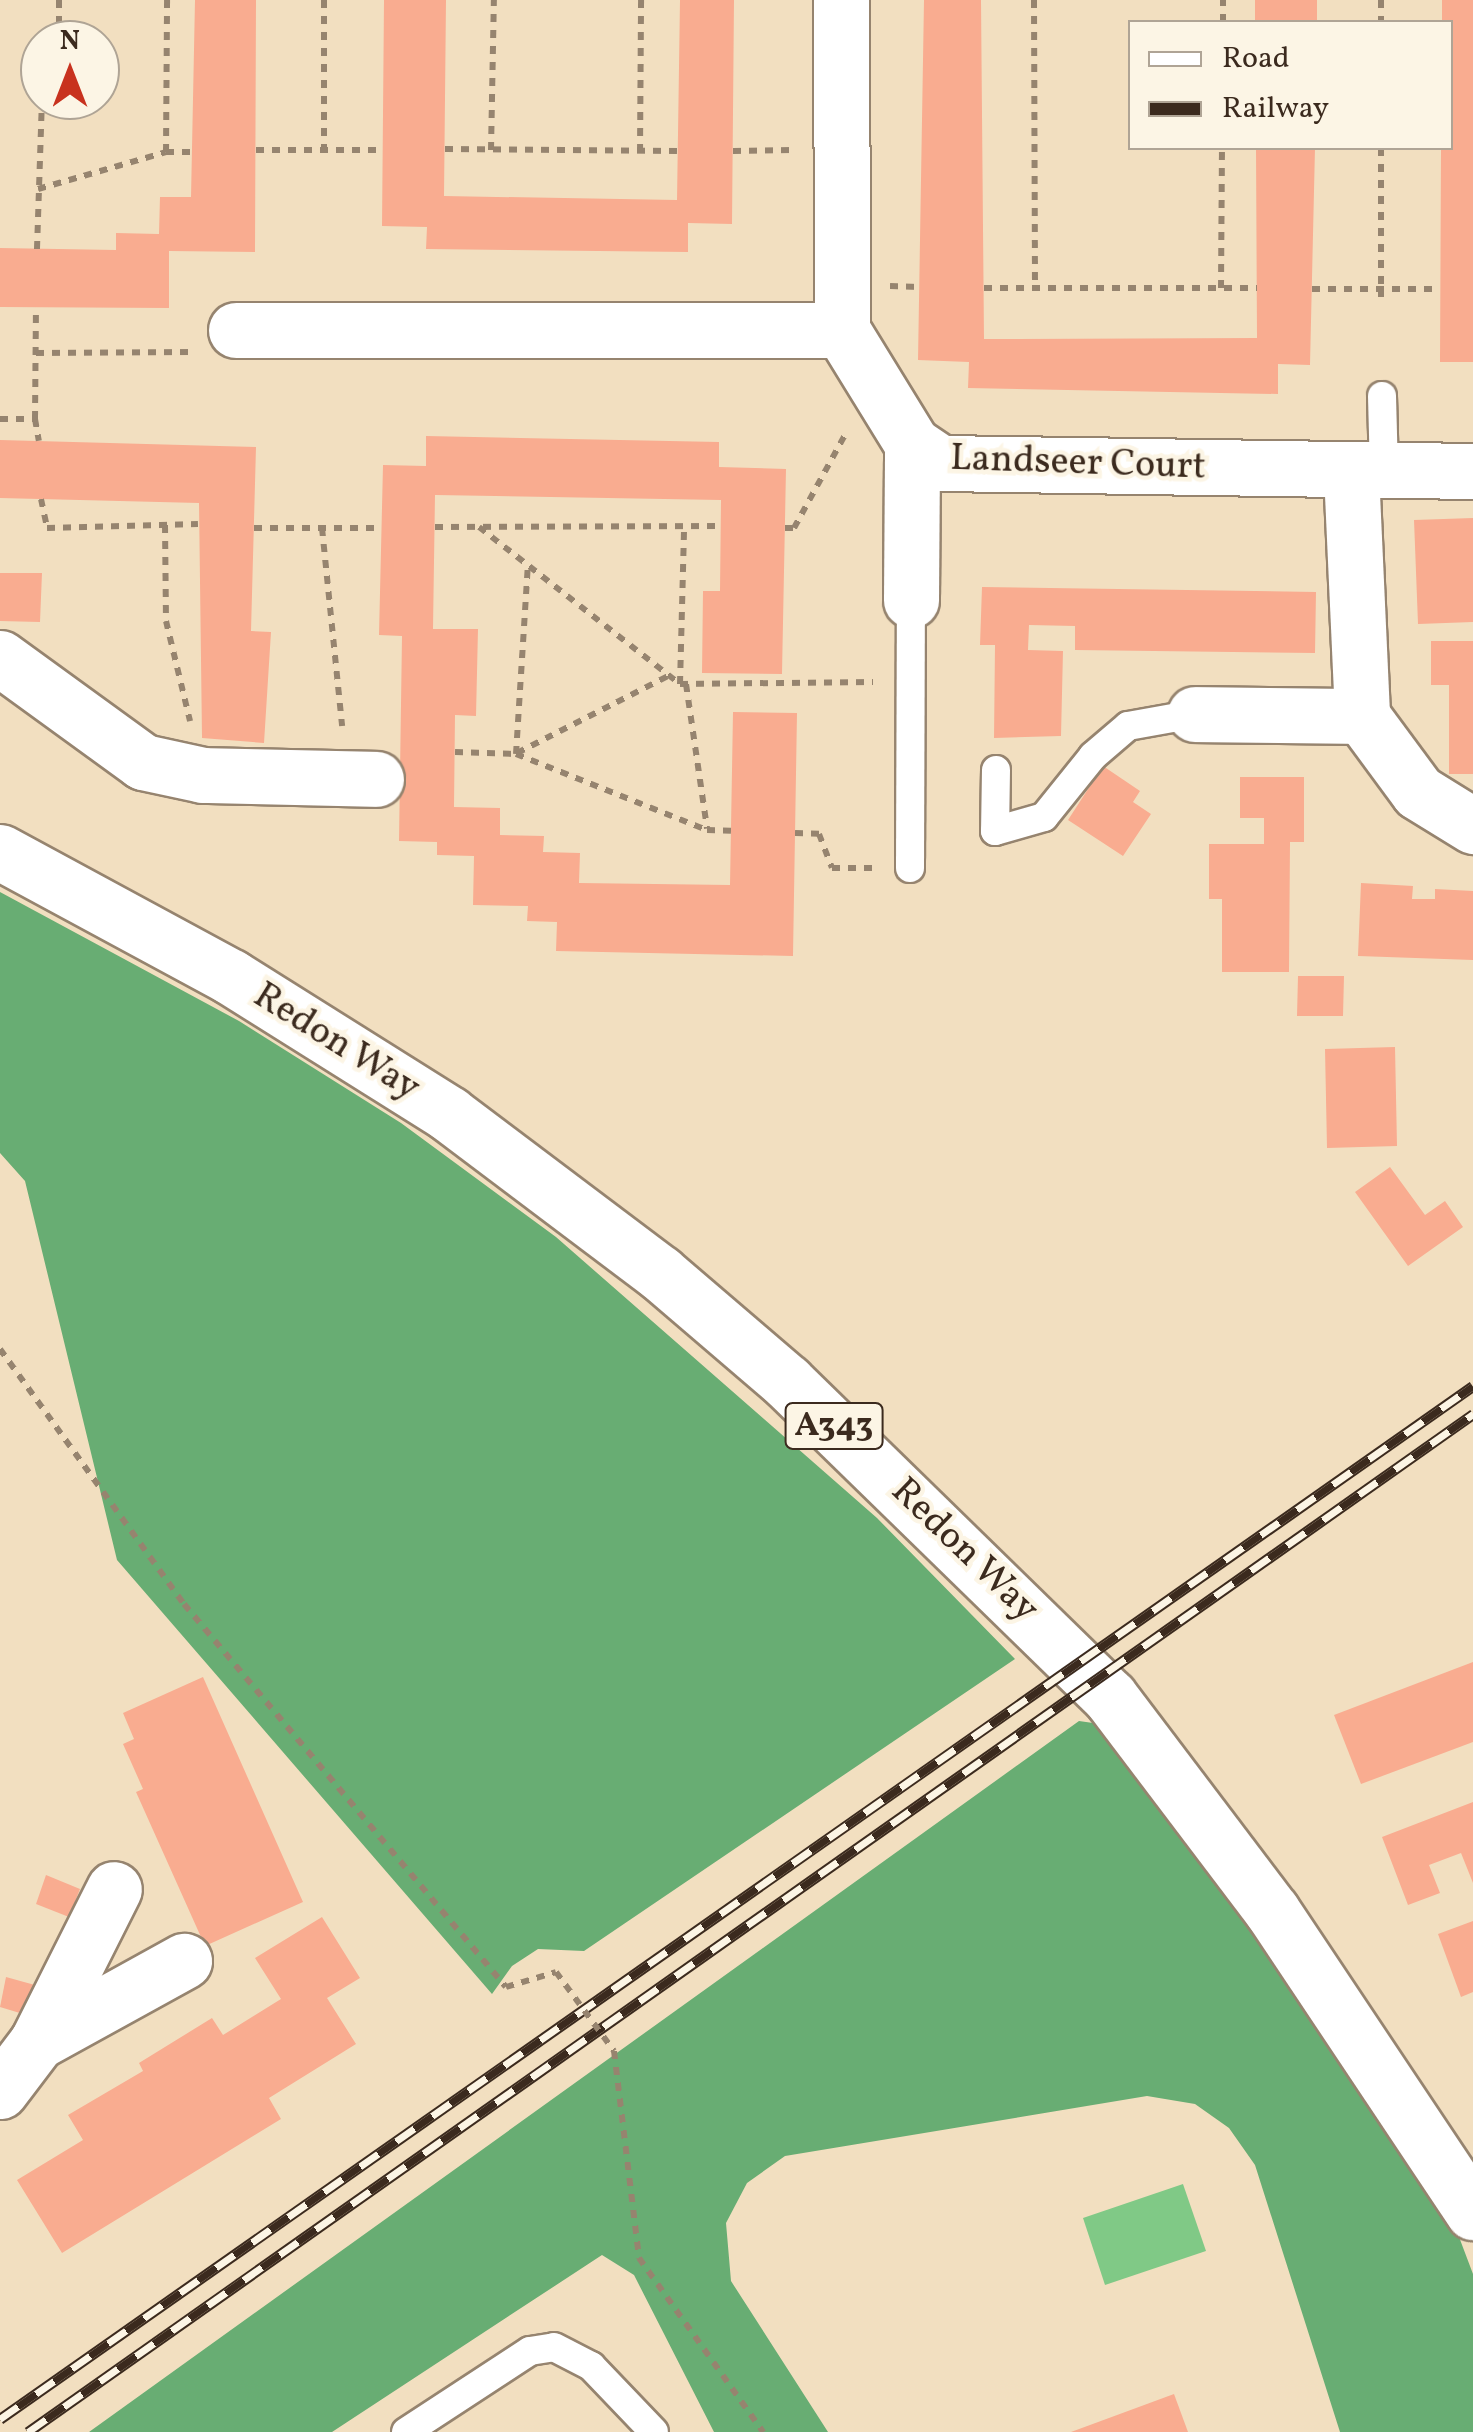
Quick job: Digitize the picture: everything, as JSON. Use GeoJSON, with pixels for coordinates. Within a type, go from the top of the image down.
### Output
{"type":"FeatureCollection","features":[{"type":"Feature","properties":{"kind":"street","name":"Landseer Court"},"geometry":{"type":"LineString","coordinates":[[841,0],[842,330],[872,386],[912,444],[940,464],[1473,472]]}},
{"type":"Feature","properties":{"kind":"street"},"geometry":{"type":"LineString","coordinates":[[236,330],[842,330]]}},
{"type":"Feature","properties":{"kind":"street"},"geometry":{"type":"LineString","coordinates":[[911,600],[912,444]]}},
{"type":"Feature","properties":{"kind":"street"},"geometry":{"type":"LineString","coordinates":[[1367,472],[1362,716],[1418,792],[1473,826]]}},
{"type":"Feature","properties":{"kind":"street"},"geometry":{"type":"LineString","coordinates":[[0,658],[143,762],[203,775],[376,779]]}},
{"type":"Feature","properties":{"kind":"street"},"geometry":{"type":"LineString","coordinates":[[1195,714],[1362,716]]}},
{"type":"Feature","properties":{"kind":"street","name":"Redon Way"},"geometry":{"type":"LineString","coordinates":[[0,852],[216,968],[449,1114],[660,1273],[787,1382],[1110,1697],[1272,1911],[1473,2212]]}},
{"type":"Feature","properties":{"kind":"street"},"geometry":{"type":"LineString","coordinates":[[0,2091],[37,2042],[114,1890]]}},
{"type":"Feature","properties":{"kind":"street"},"geometry":{"type":"LineString","coordinates":[[37,2042],[184,1961]]}},
{"type":"Feature","properties":{"kind":"lane"},"geometry":{"type":"LineString","coordinates":[[1367,472],[1382,396]]}},
{"type":"Feature","properties":{"kind":"lane"},"geometry":{"type":"LineString","coordinates":[[910,868],[911,600]]}},
{"type":"Feature","properties":{"kind":"lane"},"geometry":{"type":"LineString","coordinates":[[996,770],[995,831],[1044,817],[1093,756],[1128,726],[1195,714]]}},
{"type":"Feature","properties":{"kind":"lane"},"geometry":{"type":"LineString","coordinates":[[406,2432],[530,2351],[554,2347],[591,2366],[654,2432]]}},
{"type":"Feature","properties":{"kind":"path"},"geometry":{"type":"LineString","coordinates":[[166,152],[167,0]]}},
{"type":"Feature","properties":{"kind":"path"},"geometry":{"type":"LineString","coordinates":[[324,0],[324,150]]}},
{"type":"Feature","properties":{"kind":"path"},"geometry":{"type":"LineString","coordinates":[[491,150],[494,0]]}},
{"type":"Feature","properties":{"kind":"path"},"geometry":{"type":"LineString","coordinates":[[640,152],[641,0]]}},
{"type":"Feature","properties":{"kind":"path"},"geometry":{"type":"LineString","coordinates":[[1034,0],[1035,289]]}},
{"type":"Feature","properties":{"kind":"path"},"geometry":{"type":"LineString","coordinates":[[36,248],[41,120]]}},
{"type":"Feature","properties":{"kind":"path"},"geometry":{"type":"LineString","coordinates":[[445,149],[678,151]]}},
{"type":"Feature","properties":{"kind":"path"},"geometry":{"type":"LineString","coordinates":[[256,150],[383,150]]}},
{"type":"Feature","properties":{"kind":"path"},"geometry":{"type":"LineString","coordinates":[[1221,288],[1222,150]]}},
{"type":"Feature","properties":{"kind":"path"},"geometry":{"type":"LineString","coordinates":[[1381,150],[1381,294]]}},
{"type":"Feature","properties":{"kind":"path"},"geometry":{"type":"LineString","coordinates":[[38,189],[166,152],[192,152]]}},
{"type":"Feature","properties":{"kind":"path"},"geometry":{"type":"LineString","coordinates":[[984,288],[1257,288]]}},
{"type":"Feature","properties":{"kind":"path"},"geometry":{"type":"LineString","coordinates":[[1312,289],[1381,294],[1440,290]]}},
{"type":"Feature","properties":{"kind":"path"},"geometry":{"type":"LineString","coordinates":[[36,307],[35,419],[39,441]]}},
{"type":"Feature","properties":{"kind":"path"},"geometry":{"type":"LineString","coordinates":[[36,353],[236,352],[236,330]]}},
{"type":"Feature","properties":{"kind":"path"},"geometry":{"type":"LineString","coordinates":[[785,528],[794,528],[872,386]]}},
{"type":"Feature","properties":{"kind":"path"},"geometry":{"type":"LineString","coordinates":[[0,419],[35,419]]}},
{"type":"Feature","properties":{"kind":"path"},"geometry":{"type":"LineString","coordinates":[[40,500],[47,528],[198,524]]}},
{"type":"Feature","properties":{"kind":"path"},"geometry":{"type":"LineString","coordinates":[[166,525],[166,621],[203,775]]}},
{"type":"Feature","properties":{"kind":"path"},"geometry":{"type":"LineString","coordinates":[[684,526],[683,684],[707,830]]}},
{"type":"Feature","properties":{"kind":"path"},"geometry":{"type":"LineString","coordinates":[[435,527],[721,526]]}},
{"type":"Feature","properties":{"kind":"path"},"geometry":{"type":"LineString","coordinates":[[478,527],[683,684],[910,682]]}},
{"type":"Feature","properties":{"kind":"path"},"geometry":{"type":"LineString","coordinates":[[254,528],[382,528]]}},
{"type":"Feature","properties":{"kind":"path"},"geometry":{"type":"LineString","coordinates":[[322,528],[343,734]]}},
{"type":"Feature","properties":{"kind":"path"},"geometry":{"type":"LineString","coordinates":[[516,754],[528,565]]}},
{"type":"Feature","properties":{"kind":"path"},"geometry":{"type":"LineString","coordinates":[[516,754],[670,675]]}},
{"type":"Feature","properties":{"kind":"path"},"geometry":{"type":"LineString","coordinates":[[455,752],[516,754],[707,830],[731,830]]}},
{"type":"Feature","properties":{"kind":"path"},"geometry":{"type":"LineString","coordinates":[[795,833],[819,834],[832,868],[910,868]]}},
{"type":"Feature","properties":{"kind":"path"},"geometry":{"type":"LineString","coordinates":[[0,1349],[184,1604],[506,1987],[556,1972],[614,2051],[639,2258],[763,2432]]}},
{"type":"Feature","properties":{"kind":"green space"},"geometry":{"type":"Polygon","coordinates":[[[0,892],[239,1021],[401,1123],[556,1237],[877,1518],[1015,1659],[584,1951],[538,1949],[512,1966],[492,1994],[117,1560],[25,1181],[0,1153],[0,892]]]}},
{"type":"Feature","properties":{"kind":"green space"},"geometry":{"type":"Polygon","coordinates":[[[1079,1721],[1100,1724],[1262,1935],[1453,2221],[1473,2274],[1473,2432],[1340,2432],[1255,2165],[1229,2128],[1195,2104],[1147,2096],[785,2156],[747,2183],[726,2223],[731,2281],[828,2432],[714,2432],[634,2275],[602,2255],[332,2432],[89,2432],[1079,1721]]]}},
{"type":"Feature","properties":{"kind":"green space"},"geometry":{"type":"Polygon","coordinates":[[[1183,2184],[1206,2251],[1105,2285],[1083,2218],[1183,2184]]]}},
{"type":"Feature","properties":{"kind":"building"},"geometry":{"type":"Polygon","coordinates":[[[195,0],[256,0],[255,252],[169,251],[169,308],[0,307],[0,248],[116,250],[116,233],[159,234],[160,197],[191,197],[195,0]]]}},
{"type":"Feature","properties":{"kind":"building"},"geometry":{"type":"Polygon","coordinates":[[[384,0],[446,0],[444,196],[677,200],[680,0],[734,0],[732,224],[688,223],[688,252],[426,249],[427,227],[382,226],[384,0]]]}},
{"type":"Feature","properties":{"kind":"building"},"geometry":{"type":"Polygon","coordinates":[[[924,0],[981,0],[984,339],[1257,338],[1256,150],[1315,150],[1310,365],[1278,364],[1278,394],[968,388],[969,362],[918,360],[924,0]]]}},
{"type":"Feature","properties":{"kind":"building"},"geometry":{"type":"Polygon","coordinates":[[[1255,0],[1317,0],[1317,20],[1255,20],[1255,0]]]}},
{"type":"Feature","properties":{"kind":"building"},"geometry":{"type":"Polygon","coordinates":[[[1442,0],[1473,0],[1473,362],[1440,362],[1441,150],[1453,150],[1453,20],[1442,20],[1442,0]]]}},
{"type":"Feature","properties":{"kind":"building"},"geometry":{"type":"Polygon","coordinates":[[[426,436],[719,442],[719,467],[786,469],[782,674],[702,673],[703,591],[720,591],[721,500],[435,495],[433,629],[478,629],[476,716],[455,715],[454,807],[500,808],[500,835],[544,836],[543,852],[580,853],[579,883],[730,885],[733,712],[797,713],[793,956],[556,951],[557,922],[527,921],[528,906],[473,905],[474,856],[437,855],[437,842],[399,841],[402,636],[379,635],[383,465],[426,466],[426,436]]]}},
{"type":"Feature","properties":{"kind":"building"},"geometry":{"type":"Polygon","coordinates":[[[0,440],[256,447],[251,631],[271,632],[264,743],[202,738],[199,503],[0,498],[0,440]]]}},
{"type":"Feature","properties":{"kind":"building"},"geometry":{"type":"Polygon","coordinates":[[[1473,518],[1473,622],[1418,624],[1414,520],[1473,518]]]}},
{"type":"Feature","properties":{"kind":"building"},"geometry":{"type":"Polygon","coordinates":[[[0,573],[42,573],[40,622],[0,621],[0,573]]]}},
{"type":"Feature","properties":{"kind":"building"},"geometry":{"type":"Polygon","coordinates":[[[982,587],[1316,592],[1315,653],[1075,650],[1075,626],[1029,625],[1028,650],[1063,651],[1061,736],[994,738],[995,645],[980,645],[982,587]]]}},
{"type":"Feature","properties":{"kind":"building"},"geometry":{"type":"Polygon","coordinates":[[[1431,641],[1473,641],[1473,774],[1449,774],[1449,685],[1431,685],[1431,641]]]}},
{"type":"Feature","properties":{"kind":"building"},"geometry":{"type":"Polygon","coordinates":[[[1103,766],[1140,791],[1133,802],[1151,814],[1123,856],[1068,820],[1103,766]]]}},
{"type":"Feature","properties":{"kind":"building"},"geometry":{"type":"Polygon","coordinates":[[[1240,777],[1304,777],[1304,842],[1290,842],[1289,972],[1222,972],[1222,899],[1209,899],[1209,844],[1264,844],[1264,818],[1240,818],[1240,777]]]}},
{"type":"Feature","properties":{"kind":"building"},"geometry":{"type":"Polygon","coordinates":[[[1361,883],[1413,886],[1412,899],[1435,899],[1435,889],[1473,891],[1473,960],[1358,956],[1361,883]]]}},
{"type":"Feature","properties":{"kind":"building"},"geometry":{"type":"Polygon","coordinates":[[[1298,976],[1344,976],[1343,1016],[1297,1016],[1298,976]]]}},
{"type":"Feature","properties":{"kind":"building"},"geometry":{"type":"Polygon","coordinates":[[[1395,1047],[1397,1146],[1327,1148],[1325,1049],[1395,1047]]]}},
{"type":"Feature","properties":{"kind":"building"},"geometry":{"type":"Polygon","coordinates":[[[1390,1167],[1425,1215],[1445,1201],[1463,1227],[1408,1266],[1355,1192],[1390,1167]]]}},
{"type":"Feature","properties":{"kind":"building"},"geometry":{"type":"Polygon","coordinates":[[[1473,1662],[1473,1742],[1361,1784],[1334,1715],[1473,1662]]]}},
{"type":"Feature","properties":{"kind":"building"},"geometry":{"type":"Polygon","coordinates":[[[203,1677],[303,1902],[205,1946],[136,1792],[143,1789],[123,1744],[134,1739],[123,1713],[203,1677]]]}},
{"type":"Feature","properties":{"kind":"building"},"geometry":{"type":"Polygon","coordinates":[[[1473,1802],[1473,1883],[1461,1853],[1429,1865],[1440,1893],[1408,1905],[1382,1837],[1473,1802]]]}},
{"type":"Feature","properties":{"kind":"building"},"geometry":{"type":"Polygon","coordinates":[[[46,1875],[80,1889],[69,1917],[36,1904],[46,1875]]]}},
{"type":"Feature","properties":{"kind":"building"},"geometry":{"type":"Polygon","coordinates":[[[322,1917],[360,1978],[327,1998],[356,2044],[269,2098],[281,2119],[62,2253],[17,2180],[83,2140],[68,2115],[143,2071],[139,2063],[212,2018],[223,2035],[281,1999],[255,1958],[322,1917]]]}},
{"type":"Feature","properties":{"kind":"building"},"geometry":{"type":"Polygon","coordinates":[[[1473,1921],[1473,1992],[1461,1997],[1438,1934],[1473,1921]]]}},
{"type":"Feature","properties":{"kind":"building"},"geometry":{"type":"Polygon","coordinates":[[[6,1977],[42,1987],[33,2017],[0,2007],[6,1977]]]}},
{"type":"Feature","properties":{"kind":"building"},"geometry":{"type":"Polygon","coordinates":[[[1174,2394],[1188,2432],[1071,2432],[1174,2394]]]}},
{"type":"Feature","properties":{"kind":"railway"},"geometry":{"type":"LineString","coordinates":[[0,2419],[1473,1386]]}},
{"type":"Feature","properties":{"kind":"railway"},"geometry":{"type":"LineString","coordinates":[[28,2432],[1473,1414]]}}]}
